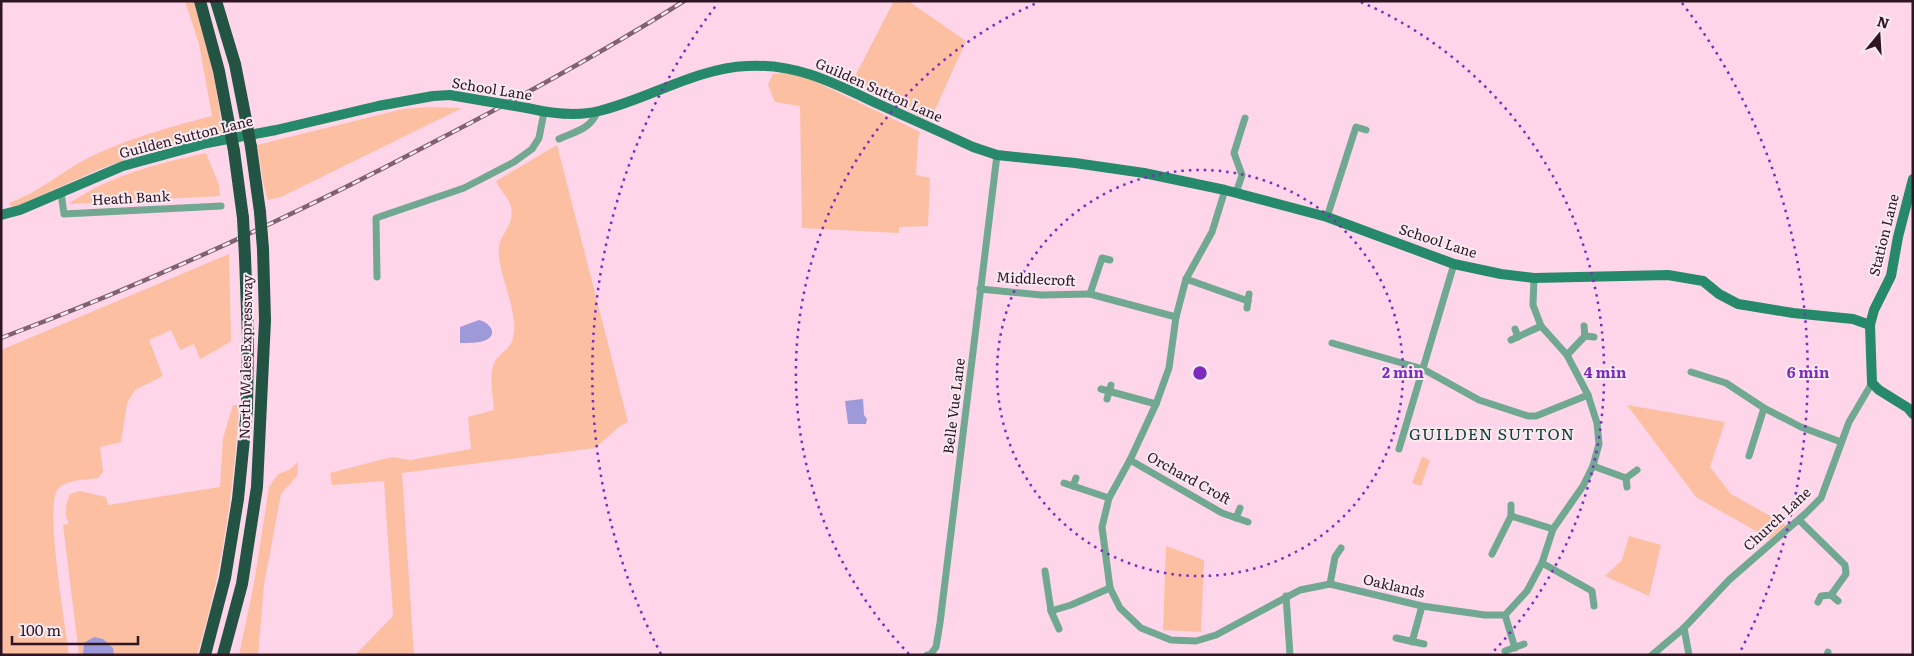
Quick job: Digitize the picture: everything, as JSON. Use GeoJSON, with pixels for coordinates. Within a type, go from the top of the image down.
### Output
{"type":"FeatureCollection","features":[{"type":"Feature","properties":{"kind":"highway","name":"North Wales Expressway"},"geometry":{"type":"LineString","coordinates":[[200,1],[219,72],[234,151],[243,218],[248,338],[247,400],[238,499],[225,578],[205,655]]}},
{"type":"Feature","properties":{"kind":"highway","name":"North Wales Expressway"},"geometry":{"type":"LineString","coordinates":[[216,1],[234,64],[251,147],[263,248],[265,320],[257,486],[242,584],[223,655]]}},
{"type":"Feature","properties":{"kind":"street","name":"School Lane"},"geometry":{"type":"LineString","coordinates":[[325,117],[433,96],[450,95],[544,112],[597,112],[646,97],[699,76],[746,66]]}},
{"type":"Feature","properties":{"kind":"street","name":"Guilden Sutton Lane"},"geometry":{"type":"LineString","coordinates":[[746,66],[793,69],[826,80],[973,147],[997,155]]}},
{"type":"Feature","properties":{"kind":"street"},"geometry":{"type":"LineString","coordinates":[[377,277],[376,218],[464,188],[514,162],[532,149],[539,138],[544,112]]}},
{"type":"Feature","properties":{"kind":"street","name":"School Lane"},"geometry":{"type":"LineString","coordinates":[[559,139],[588,126],[593,121],[597,112]]}},
{"type":"Feature","properties":{"kind":"street","name":"Guilden Sutton Lane"},"geometry":{"type":"LineString","coordinates":[[1,215],[20,210],[123,166],[156,156],[207,143],[276,130],[325,117]]}},
{"type":"Feature","properties":{"kind":"street"},"geometry":{"type":"LineString","coordinates":[[1236,193],[1242,175],[1234,153],[1246,118]]}},
{"type":"Feature","properties":{"kind":"street"},"geometry":{"type":"LineString","coordinates":[[1327,217],[1356,127],[1366,130]]}},
{"type":"Feature","properties":{"kind":"street"},"geometry":{"type":"LineString","coordinates":[[1240,138],[1248,140]]}},
{"type":"Feature","properties":{"kind":"street","name":"School Lane"},"geometry":{"type":"LineString","coordinates":[[997,155],[1075,163],[1144,173],[1225,190],[1327,217],[1454,264],[1502,274],[1534,278],[1668,275],[1703,281],[1719,294],[1738,304],[1793,313],[1853,319],[1870,325]]}},
{"type":"Feature","properties":{"kind":"street","name":"Belle Vue Lane"},"geometry":{"type":"LineString","coordinates":[[927,655],[936,647],[997,155]]}},
{"type":"Feature","properties":{"kind":"street","name":"Station Lane"},"geometry":{"type":"LineString","coordinates":[[1870,325],[1874,310],[1891,276],[1898,237],[1913,179]]}},
{"type":"Feature","properties":{"kind":"street","name":"Oaklands"},"geometry":{"type":"LineString","coordinates":[[1225,190],[1212,232],[1186,279],[1176,317],[1169,368],[1156,404],[1130,460],[1108,498],[1102,527],[1110,588],[1120,608],[1141,628],[1171,640],[1196,641],[1216,636],[1300,590],[1330,584],[1422,606],[1485,615],[1505,615]]}},
{"type":"Feature","properties":{"kind":"street","name":"Heath Bank"},"geometry":{"type":"LineString","coordinates":[[61,192],[64,214],[221,206]]}},
{"type":"Feature","properties":{"kind":"street","name":"Middlecroft"},"geometry":{"type":"LineString","coordinates":[[1090,294],[1102,258],[1110,260]]}},
{"type":"Feature","properties":{"kind":"street"},"geometry":{"type":"LineString","coordinates":[[1399,450],[1454,264]]}},
{"type":"Feature","properties":{"kind":"street"},"geometry":{"type":"LineString","coordinates":[[1515,648],[1505,615],[1527,591],[1542,563],[1553,529],[1583,486],[1594,466],[1599,444],[1597,423],[1588,395],[1567,355],[1541,326],[1533,305],[1534,278]]}},
{"type":"Feature","properties":{"kind":"street"},"geometry":{"type":"LineString","coordinates":[[1186,279],[1248,301]]}},
{"type":"Feature","properties":{"kind":"street","name":"Middlecroft"},"geometry":{"type":"LineString","coordinates":[[980,289],[1041,295],[1090,294],[1176,317]]}},
{"type":"Feature","properties":{"kind":"street"},"geometry":{"type":"LineString","coordinates":[[1870,325],[1872,383],[1879,390],[1908,408],[1913,414]]}},
{"type":"Feature","properties":{"kind":"street"},"geometry":{"type":"LineString","coordinates":[[1515,329],[1514,338],[1541,326]]}},
{"type":"Feature","properties":{"kind":"street"},"geometry":{"type":"LineString","coordinates":[[1567,355],[1585,336],[1584,326]]}},
{"type":"Feature","properties":{"kind":"street"},"geometry":{"type":"LineString","coordinates":[[1585,336],[1594,337]]}},
{"type":"Feature","properties":{"kind":"street"},"geometry":{"type":"LineString","coordinates":[[1332,343],[1423,369],[1479,400],[1528,416],[1536,416],[1588,395]]}},
{"type":"Feature","properties":{"kind":"street"},"geometry":{"type":"LineString","coordinates":[[1691,372],[1726,383],[1764,408],[1801,427],[1841,442]]}},
{"type":"Feature","properties":{"kind":"street","name":"Church Lane"},"geometry":{"type":"LineString","coordinates":[[1652,655],[1684,628],[1729,580],[1799,520],[1821,498],[1841,442],[1857,406],[1872,383]]}},
{"type":"Feature","properties":{"kind":"street"},"geometry":{"type":"LineString","coordinates":[[1101,389],[1156,404]]}},
{"type":"Feature","properties":{"kind":"street"},"geometry":{"type":"LineString","coordinates":[[1749,456],[1764,408]]}},
{"type":"Feature","properties":{"kind":"street","name":"Orchard Croft"},"geometry":{"type":"LineString","coordinates":[[1130,460],[1222,513],[1248,522]]}},
{"type":"Feature","properties":{"kind":"street"},"geometry":{"type":"LineString","coordinates":[[1594,466],[1626,478]]}},
{"type":"Feature","properties":{"kind":"street"},"geometry":{"type":"LineString","coordinates":[[1626,478],[1637,470]]}},
{"type":"Feature","properties":{"kind":"street"},"geometry":{"type":"LineString","coordinates":[[1073,486],[1076,478]]}},
{"type":"Feature","properties":{"kind":"street"},"geometry":{"type":"LineString","coordinates":[[1626,478],[1627,487]]}},
{"type":"Feature","properties":{"kind":"street"},"geometry":{"type":"LineString","coordinates":[[1064,483],[1108,498]]}},
{"type":"Feature","properties":{"kind":"street"},"geometry":{"type":"LineString","coordinates":[[1492,554],[1511,516],[1511,505]]}},
{"type":"Feature","properties":{"kind":"street","name":"Orchard Croft"},"geometry":{"type":"LineString","coordinates":[[1236,518],[1240,508]]}},
{"type":"Feature","properties":{"kind":"street"},"geometry":{"type":"LineString","coordinates":[[1511,516],[1553,529]]}},
{"type":"Feature","properties":{"kind":"street"},"geometry":{"type":"LineString","coordinates":[[1799,520],[1845,565],[1846,574],[1831,595]]}},
{"type":"Feature","properties":{"kind":"street"},"geometry":{"type":"LineString","coordinates":[[1330,584],[1332,556],[1341,548]]}},
{"type":"Feature","properties":{"kind":"street"},"geometry":{"type":"LineString","coordinates":[[1542,563],[1592,591],[1594,606]]}},
{"type":"Feature","properties":{"kind":"street"},"geometry":{"type":"LineString","coordinates":[[1045,571],[1051,611],[1058,629]]}},
{"type":"Feature","properties":{"kind":"street"},"geometry":{"type":"LineString","coordinates":[[1051,611],[1071,605],[1110,588]]}},
{"type":"Feature","properties":{"kind":"street"},"geometry":{"type":"LineString","coordinates":[[1818,602],[1821,596],[1831,595],[1838,601]]}},
{"type":"Feature","properties":{"kind":"street"},"geometry":{"type":"LineString","coordinates":[[1286,596],[1290,655]]}},
{"type":"Feature","properties":{"kind":"street"},"geometry":{"type":"LineString","coordinates":[[1412,642],[1422,606]]}},
{"type":"Feature","properties":{"kind":"street"},"geometry":{"type":"LineString","coordinates":[[1684,628],[1689,655]]}},
{"type":"Feature","properties":{"kind":"street"},"geometry":{"type":"LineString","coordinates":[[1396,638],[1424,644]]}},
{"type":"Feature","properties":{"kind":"street"},"geometry":{"type":"LineString","coordinates":[[1505,651],[1524,644]]}},
{"type":"Feature","properties":{"kind":"shaded area"},"geometry":{"type":"Polygon","coordinates":[[[185,1],[195,1],[200,18],[216,85],[222,136],[148,152],[102,168],[13,208],[9,203],[32,193],[96,154],[139,137],[212,116],[199,44],[185,1]]]}},
{"type":"Feature","properties":{"kind":"shaded area"},"geometry":{"type":"Polygon","coordinates":[[[894,1],[908,1],[966,41],[930,121],[851,84],[894,1]]]}},
{"type":"Feature","properties":{"kind":"shaded area"},"geometry":{"type":"Polygon","coordinates":[[[784,73],[808,78],[920,132],[916,175],[930,178],[928,226],[899,227],[899,233],[802,228],[800,106],[775,102],[768,85],[773,74],[784,73]]]}},
{"type":"Feature","properties":{"kind":"shaded area"},"geometry":{"type":"Polygon","coordinates":[[[431,107],[462,108],[281,197],[268,200],[257,145],[403,109],[431,107]]]}},
{"type":"Feature","properties":{"kind":"shaded area"},"geometry":{"type":"Polygon","coordinates":[[[557,145],[628,422],[620,426],[595,448],[402,473],[414,655],[355,655],[393,616],[384,481],[332,485],[330,473],[392,457],[411,460],[471,449],[468,417],[494,410],[491,385],[493,367],[495,361],[511,344],[514,331],[514,319],[499,257],[500,242],[512,213],[508,200],[496,181],[557,145]]]}},
{"type":"Feature","properties":{"kind":"shaded area"},"geometry":{"type":"Polygon","coordinates":[[[206,153],[219,185],[220,196],[68,204],[117,178],[152,166],[206,153]]]}},
{"type":"Feature","properties":{"kind":"shaded area"},"geometry":{"type":"Polygon","coordinates":[[[229,254],[231,341],[200,359],[194,344],[180,350],[171,330],[149,340],[163,376],[135,390],[127,403],[121,442],[100,447],[103,472],[98,478],[66,483],[58,489],[54,500],[53,518],[69,655],[1,655],[1,350],[229,254]]]}},
{"type":"Feature","properties":{"kind":"shaded area"},"geometry":{"type":"Polygon","coordinates":[[[479,320],[491,328],[492,335],[490,338],[481,342],[460,343],[460,327],[479,320]]]}},
{"type":"Feature","properties":{"kind":"shaded area"},"geometry":{"type":"Polygon","coordinates":[[[863,399],[864,415],[867,419],[866,424],[848,424],[845,401],[863,399]]]}},
{"type":"Feature","properties":{"kind":"shaded area"},"geometry":{"type":"Polygon","coordinates":[[[233,405],[239,405],[230,500],[220,562],[197,655],[79,655],[63,525],[69,524],[66,509],[70,494],[80,491],[106,497],[108,505],[220,487],[223,438],[233,405]]]}},
{"type":"Feature","properties":{"kind":"shaded area"},"geometry":{"type":"Polygon","coordinates":[[[1627,405],[1725,422],[1710,467],[1731,494],[1786,525],[1770,539],[1696,497],[1627,405]]]}},
{"type":"Feature","properties":{"kind":"shaded area"},"geometry":{"type":"Polygon","coordinates":[[[1422,457],[1430,460],[1421,486],[1412,483],[1422,457]]]}},
{"type":"Feature","properties":{"kind":"shaded area"},"geometry":{"type":"Polygon","coordinates":[[[298,462],[297,476],[281,494],[264,585],[258,655],[239,655],[254,584],[269,487],[278,474],[289,470],[298,462]]]}},
{"type":"Feature","properties":{"kind":"shaded area"},"geometry":{"type":"Polygon","coordinates":[[[1629,536],[1661,545],[1649,596],[1605,576],[1622,560],[1629,536]]]}},
{"type":"Feature","properties":{"kind":"shaded area"},"geometry":{"type":"Polygon","coordinates":[[[1166,546],[1204,560],[1201,632],[1163,630],[1166,546]]]}},
{"type":"Feature","properties":{"kind":"shaded area"},"geometry":{"type":"Polygon","coordinates":[[[94,637],[103,639],[113,648],[114,655],[83,655],[84,643],[94,637]]]}},
{"type":"Feature","properties":{"kind":"railway"},"geometry":{"type":"LineString","coordinates":[[1,338],[165,272],[272,223],[378,171],[527,93],[684,1]]}},
{"type":"Feature","properties":{"kind":"district","name":"GUILDEN SUTTON"},"geometry":{"type":"Point","coordinates":[1492,434]}}]}
